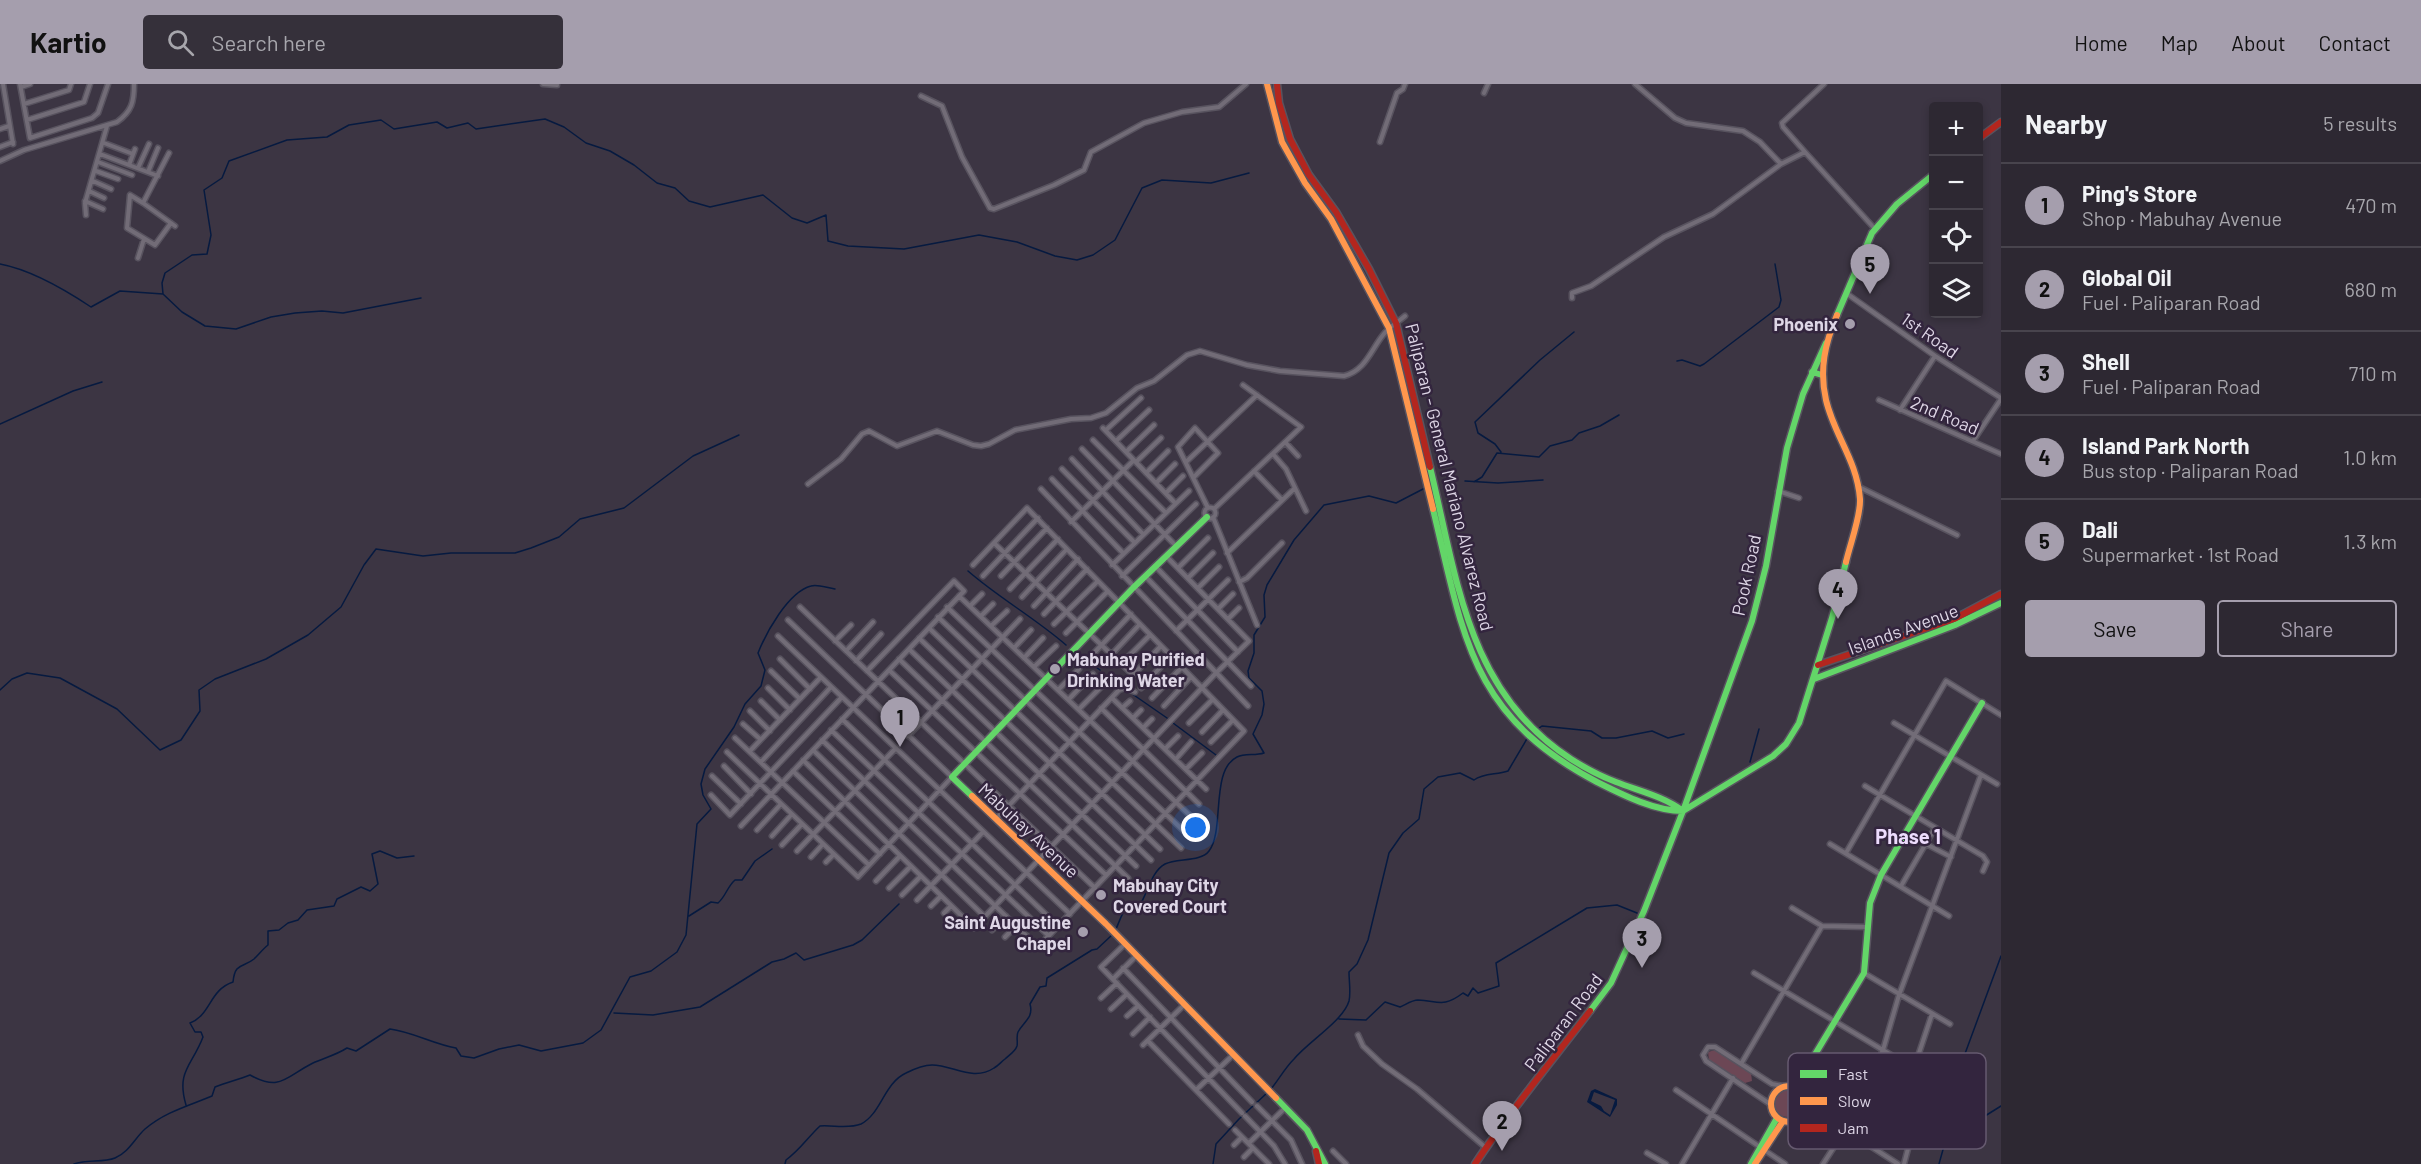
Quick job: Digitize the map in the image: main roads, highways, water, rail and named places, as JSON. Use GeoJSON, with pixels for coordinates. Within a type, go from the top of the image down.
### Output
{"type":"FeatureCollection","features":[{"type":"Feature","properties":{"kind":"water"},"geometry":{"type":"Polygon","coordinates":[[[1595,1089],[1617,1099],[1617,1105],[1610,1117],[1587,1102],[1591,1091],[1595,1089]],[[1594,1092],[1591,1101],[1601,1106],[1610,1115],[1615,1100],[1594,1092]]]}},
{"type":"Feature","properties":{"kind":"waterway"},"geometry":{"type":"LineString","coordinates":[[163,294],[162,283],[165,273],[192,255],[207,254],[211,235],[204,190],[222,178],[229,161],[287,140],[327,137],[349,125],[381,120],[394,129],[437,122],[447,128],[468,123],[476,129],[545,119],[564,127],[586,143],[610,151],[634,165],[657,183],[675,188],[689,201],[710,207],[763,195],[792,218],[807,223],[826,215],[828,241],[848,246],[904,249],[979,235],[1017,242],[1055,256],[1077,260],[1093,255],[1115,240],[1142,188],[1162,180],[1211,183],[1249,173]]}},
{"type":"Feature","properties":{"kind":"waterway"},"geometry":{"type":"LineString","coordinates":[[0,264],[36,275],[91,307],[120,291],[163,294],[182,312],[205,326],[236,329],[271,317],[322,311],[343,313],[421,298]]}},
{"type":"Feature","properties":{"kind":"waterway"},"geometry":{"type":"LineString","coordinates":[[1677,361],[1682,360],[1700,366],[1704,364],[1779,307],[1781,300],[1775,264]]}},
{"type":"Feature","properties":{"kind":"waterway"},"geometry":{"type":"LineString","coordinates":[[1501,452],[1495,444],[1478,433],[1475,422],[1540,360],[1574,332]]}},
{"type":"Feature","properties":{"kind":"waterway"},"geometry":{"type":"LineString","coordinates":[[0,424],[73,391],[102,382]]}},
{"type":"Feature","properties":{"kind":"waterway"},"geometry":{"type":"LineString","coordinates":[[1474,482],[1482,477],[1497,453],[1539,457],[1550,446],[1572,440],[1579,433],[1600,426],[1619,415]]}},
{"type":"Feature","properties":{"kind":"waterway"},"geometry":{"type":"LineString","coordinates":[[0,690],[12,679],[27,673],[60,678],[117,709],[160,750],[181,740],[200,711],[199,690],[215,679],[266,659],[308,635],[341,607],[364,565],[376,549],[423,556],[451,553],[515,553],[531,548],[559,537],[580,519],[624,508],[693,456],[739,435]]}},
{"type":"Feature","properties":{"kind":"waterway"},"geometry":{"type":"LineString","coordinates":[[1465,481],[1498,483],[1543,480]]}},
{"type":"Feature","properties":{"kind":"waterway"},"geometry":{"type":"LineString","coordinates":[[1115,931],[1126,909],[1141,903],[1161,867],[1170,862],[1200,857],[1209,851],[1214,841],[1223,774],[1237,757],[1264,753],[1253,734],[1262,715],[1264,704],[1262,691],[1249,678],[1248,671],[1254,653],[1254,635],[1265,617],[1264,595],[1267,585],[1294,540],[1324,505],[1369,496],[1396,503],[1425,488]]}},
{"type":"Feature","properties":{"kind":"waterway"},"geometry":{"type":"LineString","coordinates":[[968,571],[1066,645]]}},
{"type":"Feature","properties":{"kind":"waterway"},"geometry":{"type":"LineString","coordinates":[[74,1164],[115,1158],[128,1149],[153,1123],[177,1110],[212,1096],[215,1087],[250,1075],[269,1082],[283,1081],[313,1063],[347,1048],[356,1051],[390,1029],[456,1048],[461,1056],[474,1058],[519,1045],[541,1051],[583,1043],[601,1030],[630,977],[651,971],[677,952],[686,935],[697,824],[711,809],[703,795],[701,784],[705,769],[734,727],[745,704],[761,686],[765,670],[758,653],[766,635],[786,605],[802,590],[811,586],[835,589]]}},
{"type":"Feature","properties":{"kind":"waterway"},"geometry":{"type":"LineString","coordinates":[[1076,653],[1100,670]]}},
{"type":"Feature","properties":{"kind":"waterway"},"geometry":{"type":"LineString","coordinates":[[1111,678],[1121,686]]}},
{"type":"Feature","properties":{"kind":"waterway"},"geometry":{"type":"LineString","coordinates":[[1128,691],[1167,718]]}},
{"type":"Feature","properties":{"kind":"waterway"},"geometry":{"type":"LineString","coordinates":[[1173,723],[1216,755]]}},
{"type":"Feature","properties":{"kind":"waterway"},"geometry":{"type":"LineString","coordinates":[[1531,734],[1542,726],[1591,731],[1602,738],[1616,738],[1652,731],[1668,738],[1684,734]]}},
{"type":"Feature","properties":{"kind":"waterway"},"geometry":{"type":"LineString","coordinates":[[1750,762],[1759,729]]}},
{"type":"Feature","properties":{"kind":"waterway"},"geometry":{"type":"LineString","coordinates":[[1271,1089],[1300,1052],[1333,1023],[1346,1008],[1350,998],[1349,972],[1357,964],[1368,940],[1389,853],[1403,833],[1419,819],[1424,789],[1438,777],[1460,773],[1474,780],[1482,776],[1508,771],[1528,737]]}},
{"type":"Feature","properties":{"kind":"waterway"},"geometry":{"type":"LineString","coordinates":[[689,916],[711,902],[718,903],[735,880],[742,880],[755,861],[772,849]]}},
{"type":"Feature","properties":{"kind":"waterway"},"geometry":{"type":"LineString","coordinates":[[186,1105],[183,1094],[184,1076],[203,1037],[201,1032],[195,1032],[190,1023],[202,1014],[219,991],[233,982],[238,968],[254,959],[268,945],[268,931],[279,930],[288,923],[298,920],[307,910],[334,906],[337,899],[361,887],[370,891],[378,884],[372,854],[380,851],[397,858],[414,856]]}},
{"type":"Feature","properties":{"kind":"waterway"},"geometry":{"type":"LineString","coordinates":[[614,1013],[653,1015],[700,1007],[772,962],[796,953],[804,960],[853,945],[862,940],[899,904]]}},
{"type":"Feature","properties":{"kind":"waterway"},"geometry":{"type":"LineString","coordinates":[[1339,1019],[1366,1020],[1385,1002],[1400,1007],[1416,1000],[1446,1002],[1463,993],[1468,996],[1473,988],[1478,993],[1499,986],[1496,963],[1587,908],[1617,905],[1637,913]]}},
{"type":"Feature","properties":{"kind":"waterway"},"geometry":{"type":"LineString","coordinates":[[785,1164],[786,1160],[820,1126],[851,1126],[861,1124],[868,1119],[892,1084],[912,1070],[932,1065],[978,1073],[995,1067],[1016,1048],[1018,1032],[1031,1013],[1030,1004],[1040,987],[1046,986],[1047,978],[1097,949],[1112,935]]}},
{"type":"Feature","properties":{"kind":"waterway"},"geometry":{"type":"LineString","coordinates":[[1965,1053],[2001,956]]}},
{"type":"Feature","properties":{"kind":"waterway"},"geometry":{"type":"LineString","coordinates":[[1213,1164],[1216,1144],[1267,1093]]}},
{"type":"Feature","properties":{"kind":"waterway"},"geometry":{"type":"LineString","coordinates":[[1986,1115],[2001,1106]]}},
{"type":"Feature","properties":{"kind":"waterway"},"geometry":{"type":"LineString","coordinates":[[1939,1164],[1943,1149]]}},
{"type":"Feature","properties":{"kind":"place","name":"Dali"},"geometry":{"type":"Point","coordinates":[1870,294]}},
{"type":"Feature","properties":{"kind":"place","name":"Phoenix"},"geometry":{"type":"Point","coordinates":[1850,324]}},
{"type":"Feature","properties":{"kind":"place","name":"Island Park North"},"geometry":{"type":"Point","coordinates":[1838,619]}},
{"type":"Feature","properties":{"kind":"place","name":"Mabuhay Purified Drinking Water"},"geometry":{"type":"Point","coordinates":[1055,669]}},
{"type":"Feature","properties":{"kind":"place","name":"Ping's Store"},"geometry":{"type":"Point","coordinates":[900,747]}},
{"type":"Feature","properties":{"kind":"place","name":"Mabuhay City Covered Court"},"geometry":{"type":"Point","coordinates":[1101,895]}},
{"type":"Feature","properties":{"kind":"place","name":"Saint Augustine Chapel"},"geometry":{"type":"Point","coordinates":[1083,932]}},
{"type":"Feature","properties":{"kind":"place","name":"Shell"},"geometry":{"type":"Point","coordinates":[1642,968]}},
{"type":"Feature","properties":{"kind":"place","name":"Global Oil"},"geometry":{"type":"Point","coordinates":[1502,1151]}},
{"type":"Feature","properties":{"kind":"district","name":"Phase 1"},"geometry":{"type":"Point","coordinates":[1908,836]}}]}
